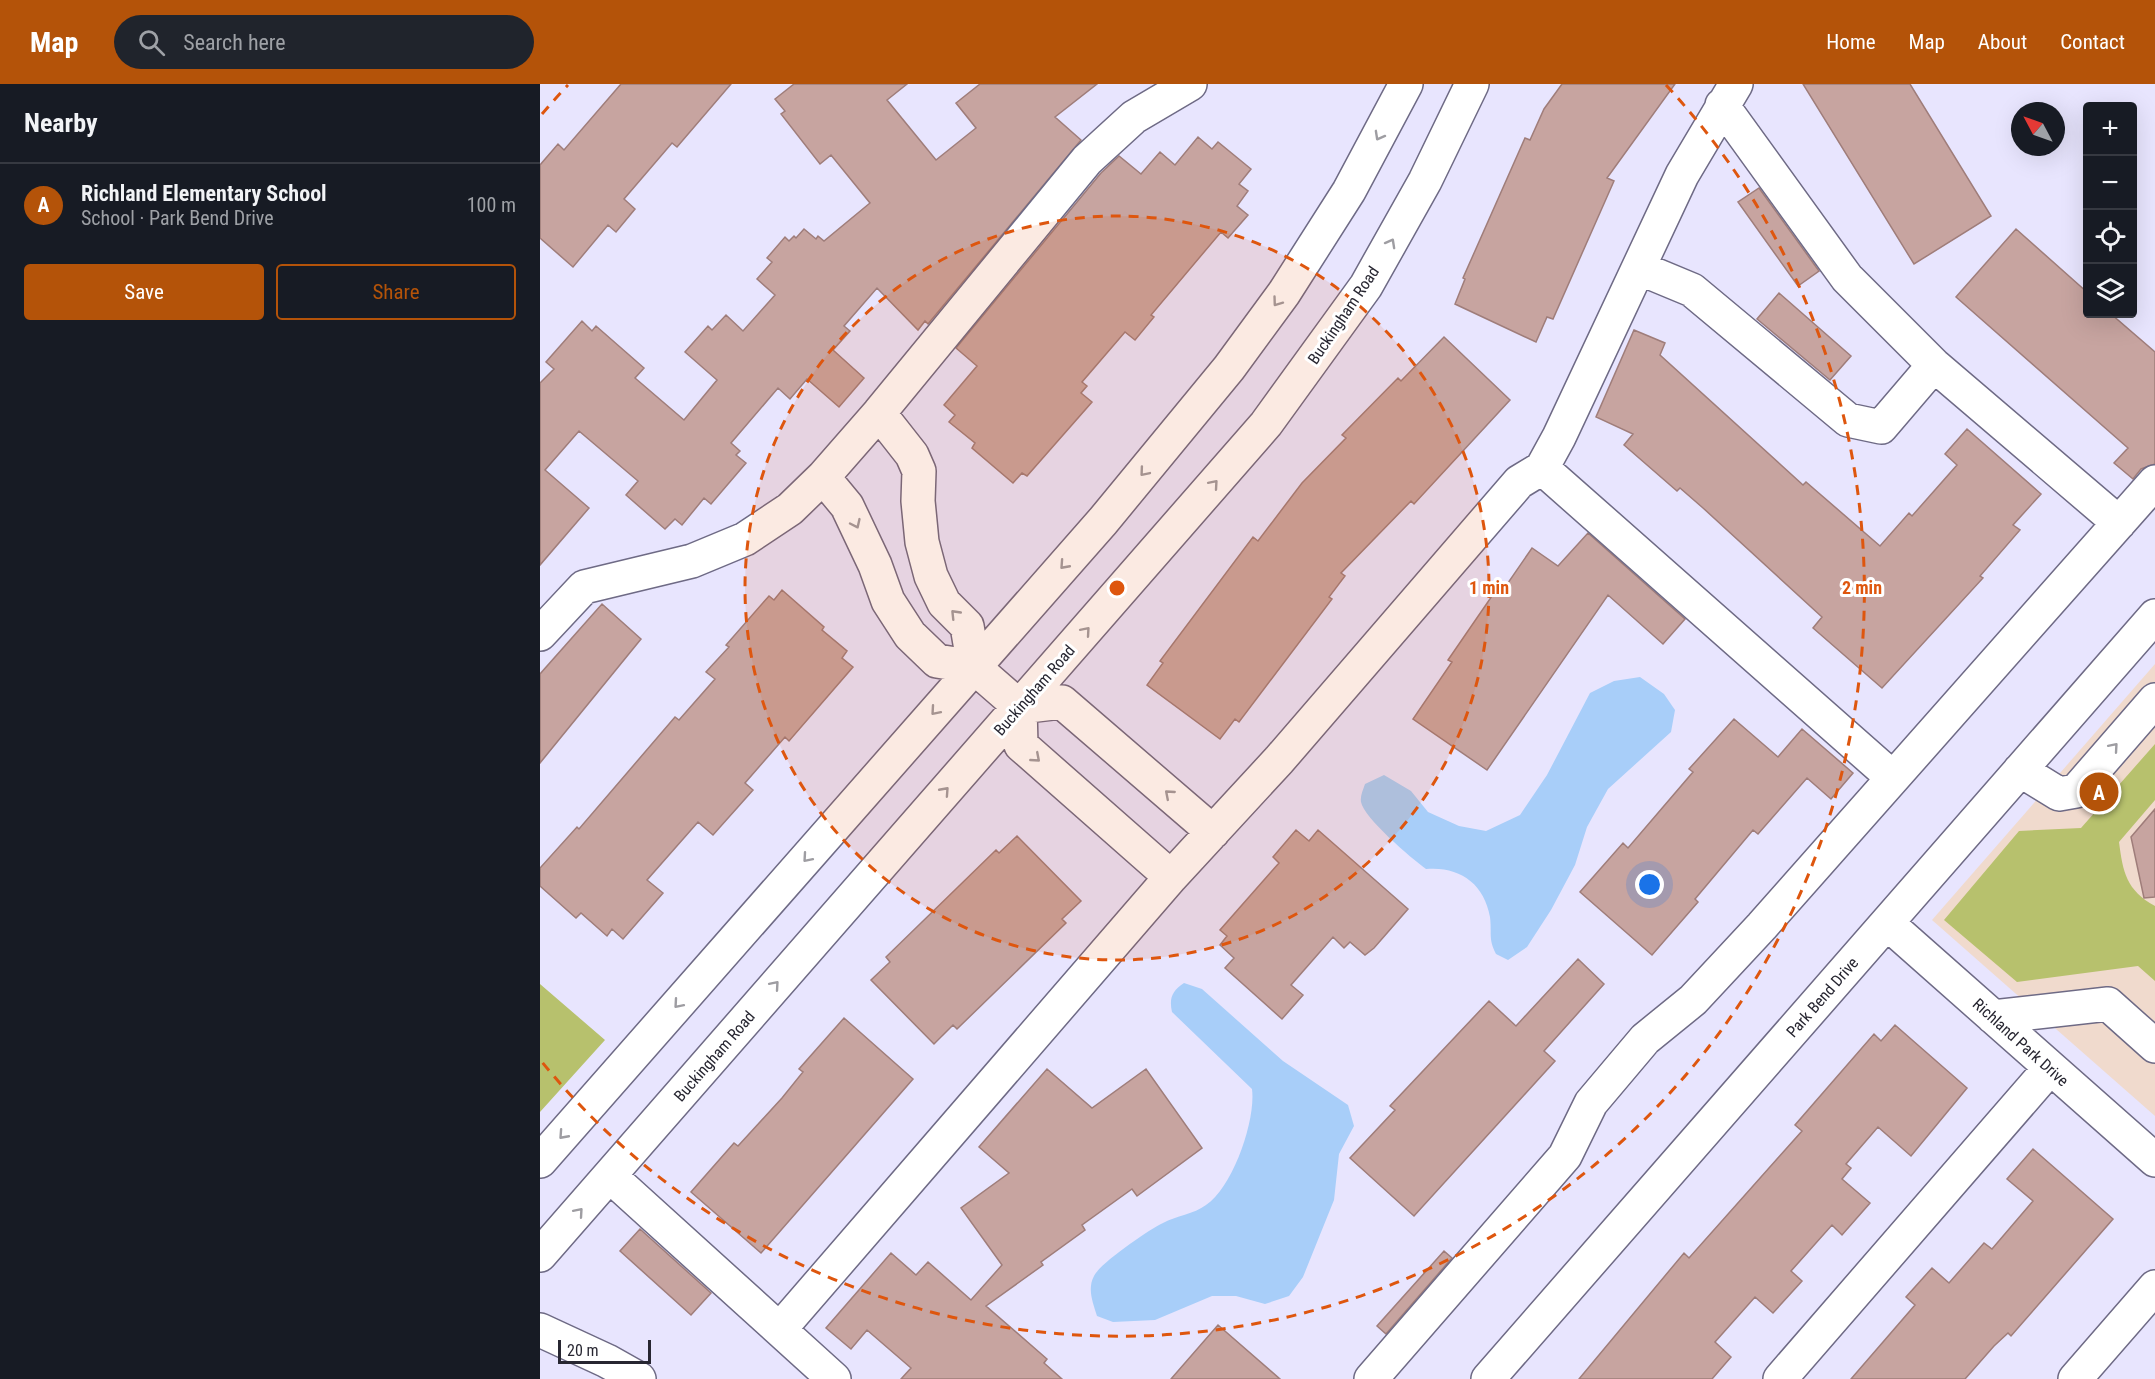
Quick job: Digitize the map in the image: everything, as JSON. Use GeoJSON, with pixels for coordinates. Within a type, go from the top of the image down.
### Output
{"type":"FeatureCollection","features":[{"type":"Feature","properties":{"kind":"street"},"geometry":{"type":"LineString","coordinates":[[540,634],[584,587],[692,561],[745,539],[790,509],[823,477],[879,413],[1088,160],[1134,117],[1190,84]]}},
{"type":"Feature","properties":{"kind":"street"},"geometry":{"type":"LineString","coordinates":[[540,1161],[1103,521],[1229,368],[1284,293],[1349,191],[1406,84]]}},
{"type":"Feature","properties":{"kind":"street","name":"Buckingham Road"},"geometry":{"type":"LineString","coordinates":[[540,1256],[1266,424],[1366,286],[1425,181],[1472,84]]}},
{"type":"Feature","properties":{"kind":"street"},"geometry":{"type":"LineString","coordinates":[[780,1329],[1171,877],[1214,832],[1519,482],[1542,468],[1682,175],[1729,94],[1847,278],[1934,365],[2119,523]]}},
{"type":"Feature","properties":{"kind":"street"},"geometry":{"type":"LineString","coordinates":[[1639,268],[1692,290],[1848,420],[1881,427],[1934,365]]}},
{"type":"Feature","properties":{"kind":"street"},"geometry":{"type":"LineString","coordinates":[[879,413],[912,455],[919,471],[918,501],[922,542],[931,576],[944,603],[967,626],[974,667]]}},
{"type":"Feature","properties":{"kind":"street"},"geometry":{"type":"LineString","coordinates":[[1542,468],[1893,778]]}},
{"type":"Feature","properties":{"kind":"street"},"geometry":{"type":"LineString","coordinates":[[823,477],[847,506],[875,565],[888,601],[910,635],[937,661],[974,667],[1020,707],[1021,745],[1171,877]]}},
{"type":"Feature","properties":{"kind":"street"},"geometry":{"type":"LineString","coordinates":[[1371,1379],[1565,1156],[1591,1103],[1645,1040],[1701,992],[1762,926],[2155,482]]}},
{"type":"Feature","properties":{"kind":"street","name":"Park Bend Drive"},"geometry":{"type":"LineString","coordinates":[[1488,1379],[2155,616]]}},
{"type":"Feature","properties":{"kind":"street"},"geometry":{"type":"LineString","coordinates":[[2020,770],[2059,794],[2076,791],[2155,700]]}},
{"type":"Feature","properties":{"kind":"street"},"geometry":{"type":"LineString","coordinates":[[1020,707],[1062,702],[1214,832]]}},
{"type":"Feature","properties":{"kind":"street","name":"Richland Park Drive"},"geometry":{"type":"LineString","coordinates":[[1887,923],[2155,1160]]}},
{"type":"Feature","properties":{"kind":"street"},"geometry":{"type":"LineString","coordinates":[[1993,1017],[2108,1004],[2155,1046]]}},
{"type":"Feature","properties":{"kind":"street"},"geometry":{"type":"LineString","coordinates":[[1780,1379],[2050,1068]]}},
{"type":"Feature","properties":{"kind":"street"},"geometry":{"type":"LineString","coordinates":[[610,1176],[834,1379]]}},
{"type":"Feature","properties":{"kind":"street"},"geometry":{"type":"LineString","coordinates":[[2075,1379],[2155,1287]]}},
{"type":"Feature","properties":{"kind":"street"},"geometry":{"type":"LineString","coordinates":[[540,1330],[607,1361],[639,1379]]}},
{"type":"Feature","properties":{"kind":"shaded area"},"geometry":{"type":"Polygon","coordinates":[[[2155,664],[2155,1116],[1932,920],[2155,664]]]}},
{"type":"Feature","properties":{"kind":"green space"},"geometry":{"type":"Polygon","coordinates":[[[2155,744],[2155,800],[2119,842],[2122,862],[2132,887],[2155,906],[2155,981],[2138,966],[2017,982],[1944,920],[2019,831],[2081,828],[2155,744]]]}},
{"type":"Feature","properties":{"kind":"green space"},"geometry":{"type":"Polygon","coordinates":[[[540,984],[605,1040],[540,1112],[540,984]]]}},
{"type":"Feature","properties":{"kind":"water"},"geometry":{"type":"Polygon","coordinates":[[[1640,677],[1664,694],[1675,710],[1671,732],[1608,789],[1587,827],[1575,865],[1551,910],[1527,947],[1508,960],[1496,954],[1491,940],[1487,905],[1476,886],[1468,879],[1449,870],[1426,869],[1400,847],[1370,818],[1364,809],[1361,800],[1365,784],[1384,775],[1411,791],[1428,812],[1459,826],[1486,831],[1520,815],[1547,775],[1590,693],[1614,681],[1640,677]]]}},
{"type":"Feature","properties":{"kind":"water"},"geometry":{"type":"Polygon","coordinates":[[[1184,983],[1202,989],[1283,1061],[1348,1105],[1354,1126],[1339,1154],[1334,1200],[1303,1277],[1289,1296],[1265,1304],[1236,1296],[1212,1296],[1155,1320],[1113,1322],[1097,1316],[1092,1301],[1092,1281],[1098,1270],[1115,1255],[1157,1226],[1201,1208],[1216,1196],[1225,1184],[1241,1152],[1250,1118],[1252,1089],[1172,1012],[1172,995],[1184,983]]]}},
{"type":"Feature","properties":{"kind":"building"},"geometry":{"type":"Polygon","coordinates":[[[621,84],[731,84],[677,147],[672,143],[624,199],[635,209],[616,232],[608,225],[573,267],[540,238],[540,165],[558,144],[564,150],[621,84]]]}},
{"type":"Feature","properties":{"kind":"building"},"geometry":{"type":"Polygon","coordinates":[[[794,84],[907,84],[887,100],[936,160],[976,128],[956,103],[980,84],[1097,84],[1055,117],[1081,140],[928,324],[925,321],[918,330],[877,288],[844,326],[850,331],[833,350],[864,378],[839,407],[807,379],[790,399],[778,388],[731,443],[740,451],[736,455],[746,463],[711,504],[704,498],[682,525],[675,519],[665,529],[626,495],[638,481],[579,431],[545,470],[589,508],[540,565],[540,383],[554,369],[546,362],[582,321],[592,331],[596,326],[644,368],[635,378],[684,420],[717,380],[685,352],[708,326],[712,330],[726,315],[743,331],[775,295],[757,279],[772,262],[767,258],[785,237],[789,241],[794,236],[796,238],[804,229],[816,239],[818,236],[824,241],[870,203],[831,155],[820,164],[781,114],[785,111],[775,99],[794,84]]]}},
{"type":"Feature","properties":{"kind":"building"},"geometry":{"type":"Polygon","coordinates":[[[1562,84],[1675,84],[1607,178],[1614,181],[1553,319],[1547,317],[1536,342],[1455,304],[1465,279],[1463,278],[1525,138],[1530,140],[1544,109],[1562,84]]]}},
{"type":"Feature","properties":{"kind":"building"},"geometry":{"type":"Polygon","coordinates":[[[1803,84],[1910,84],[1991,216],[1914,264],[1803,84]]]}},
{"type":"Feature","properties":{"kind":"building"},"geometry":{"type":"Polygon","coordinates":[[[1198,137],[1212,149],[1218,142],[1251,169],[1239,184],[1248,191],[1237,206],[1248,215],[1228,238],[1221,232],[1151,315],[1154,317],[1135,340],[1125,332],[1082,382],[1087,386],[1081,393],[1092,402],[1027,476],[1022,473],[1013,483],[972,448],[975,443],[949,422],[955,415],[944,405],[977,366],[956,348],[1101,173],[1119,156],[1141,174],[1160,152],[1175,165],[1198,137]]]}},
{"type":"Feature","properties":{"kind":"building"},"geometry":{"type":"Polygon","coordinates":[[[1759,188],[1819,271],[1798,286],[1738,202],[1759,188]]]}},
{"type":"Feature","properties":{"kind":"building"},"geometry":{"type":"Polygon","coordinates":[[[2016,229],[2083,289],[2083,318],[2116,318],[2155,352],[2155,464],[2141,469],[2133,479],[2114,463],[2128,448],[1956,297],[2016,229]]]}},
{"type":"Feature","properties":{"kind":"building"},"geometry":{"type":"Polygon","coordinates":[[[1779,293],[1851,356],[1830,380],[1757,319],[1779,293]]]}},
{"type":"Feature","properties":{"kind":"building"},"geometry":{"type":"Polygon","coordinates":[[[1634,330],[1665,343],[1660,355],[1803,485],[1806,482],[1880,546],[1909,513],[1912,516],[1957,465],[1945,454],[1967,429],[2041,494],[2013,525],[2020,530],[1980,576],[1983,578],[1882,688],[1813,628],[1822,617],[1680,488],[1677,491],[1624,445],[1633,434],[1596,417],[1634,330]]]}},
{"type":"Feature","properties":{"kind":"building"},"geometry":{"type":"Polygon","coordinates":[[[1444,337],[1510,400],[1414,504],[1411,501],[1341,573],[1345,576],[1329,597],[1332,599],[1239,722],[1235,719],[1220,739],[1147,685],[1163,663],[1160,661],[1253,537],[1258,541],[1302,483],[1346,438],[1342,435],[1398,378],[1401,381],[1444,337]]]}},
{"type":"Feature","properties":{"kind":"building"},"geometry":{"type":"Polygon","coordinates":[[[1588,533],[1685,619],[1663,644],[1608,595],[1487,770],[1413,719],[1452,662],[1448,660],[1494,593],[1499,596],[1532,548],[1558,566],[1588,533]]]}},
{"type":"Feature","properties":{"kind":"building"},"geometry":{"type":"Polygon","coordinates":[[[782,590],[847,651],[842,658],[853,667],[789,741],[785,737],[745,783],[753,790],[713,835],[698,822],[647,880],[663,893],[623,939],[612,929],[607,936],[581,913],[576,918],[540,886],[540,868],[577,827],[579,829],[675,717],[679,720],[715,679],[706,672],[729,647],[726,645],[769,596],[774,600],[782,590]]]}},
{"type":"Feature","properties":{"kind":"building"},"geometry":{"type":"Polygon","coordinates":[[[602,604],[641,639],[540,763],[540,674],[602,604]]]}},
{"type":"Feature","properties":{"kind":"building"},"geometry":{"type":"Polygon","coordinates":[[[1734,719],[1778,757],[1802,729],[1853,773],[1831,799],[1807,778],[1758,834],[1753,830],[1695,899],[1698,902],[1652,955],[1580,892],[1623,843],[1628,848],[1693,772],[1689,769],[1734,719]]]}},
{"type":"Feature","properties":{"kind":"building"},"geometry":{"type":"Polygon","coordinates":[[[2155,809],[2155,897],[2144,898],[2131,837],[2155,809]]]}},
{"type":"Feature","properties":{"kind":"building"},"geometry":{"type":"Polygon","coordinates":[[[1296,830],[1309,841],[1318,830],[1408,909],[1365,955],[1350,942],[1344,948],[1333,937],[1291,985],[1303,995],[1282,1019],[1225,968],[1234,958],[1220,945],[1227,936],[1220,930],[1279,863],[1273,857],[1296,830]]]}},
{"type":"Feature","properties":{"kind":"building"},"geometry":{"type":"Polygon","coordinates":[[[1017,836],[1081,901],[1062,919],[1066,923],[957,1029],[953,1025],[934,1044],[871,980],[890,962],[886,957],[996,850],[999,853],[1017,836]]]}},
{"type":"Feature","properties":{"kind":"building"},"geometry":{"type":"Polygon","coordinates":[[[1578,959],[1604,984],[1544,1051],[1555,1061],[1414,1216],[1350,1158],[1395,1110],[1390,1106],[1489,1001],[1516,1026],[1578,959]]]}},
{"type":"Feature","properties":{"kind":"building"},"geometry":{"type":"Polygon","coordinates":[[[844,1018],[913,1079],[761,1253],[691,1192],[734,1143],[738,1146],[782,1098],[803,1072],[799,1069],[844,1018]]]}},
{"type":"Feature","properties":{"kind":"building"},"geometry":{"type":"Polygon","coordinates":[[[1895,1025],[1967,1088],[1911,1156],[1878,1127],[1846,1164],[1851,1168],[1842,1179],[1870,1203],[1842,1235],[1832,1225],[1791,1271],[1802,1281],[1773,1313],[1755,1297],[1715,1342],[1731,1357],[1712,1379],[1579,1379],[1684,1253],[1689,1258],[1802,1131],[1795,1125],[1874,1034],[1881,1041],[1895,1025]]]}},
{"type":"Feature","properties":{"kind":"building"},"geometry":{"type":"Polygon","coordinates":[[[1047,1069],[1092,1108],[1146,1069],[1202,1148],[1137,1196],[1132,1189],[1082,1225],[1085,1230],[1041,1262],[1043,1265],[986,1306],[1047,1359],[1044,1363],[1062,1379],[901,1379],[911,1368],[867,1330],[851,1349],[826,1328],[891,1253],[916,1275],[928,1262],[971,1300],[1002,1265],[961,1208],[1009,1173],[979,1147],[1047,1069]]]}},
{"type":"Feature","properties":{"kind":"building"},"geometry":{"type":"Polygon","coordinates":[[[2033,1149],[2113,1219],[2011,1336],[2008,1333],[1994,1346],[1965,1379],[1851,1379],[1915,1305],[1906,1297],[1932,1268],[1949,1283],[1984,1243],[1992,1249],[2033,1201],[2007,1179],[2033,1149]]]}},
{"type":"Feature","properties":{"kind":"building"},"geometry":{"type":"Polygon","coordinates":[[[640,1229],[711,1293],[691,1315],[620,1251],[640,1229]]]}},
{"type":"Feature","properties":{"kind":"building"},"geometry":{"type":"Polygon","coordinates":[[[1444,1251],[1452,1258],[1386,1334],[1377,1326],[1444,1251]]]}},
{"type":"Feature","properties":{"kind":"building"},"geometry":{"type":"Polygon","coordinates":[[[1218,1325],[1280,1379],[1171,1379],[1218,1325]]]}},
{"type":"Feature","properties":{"kind":"place","name":"Richland Elementary School"},"geometry":{"type":"Point","coordinates":[2099,792]}}]}
